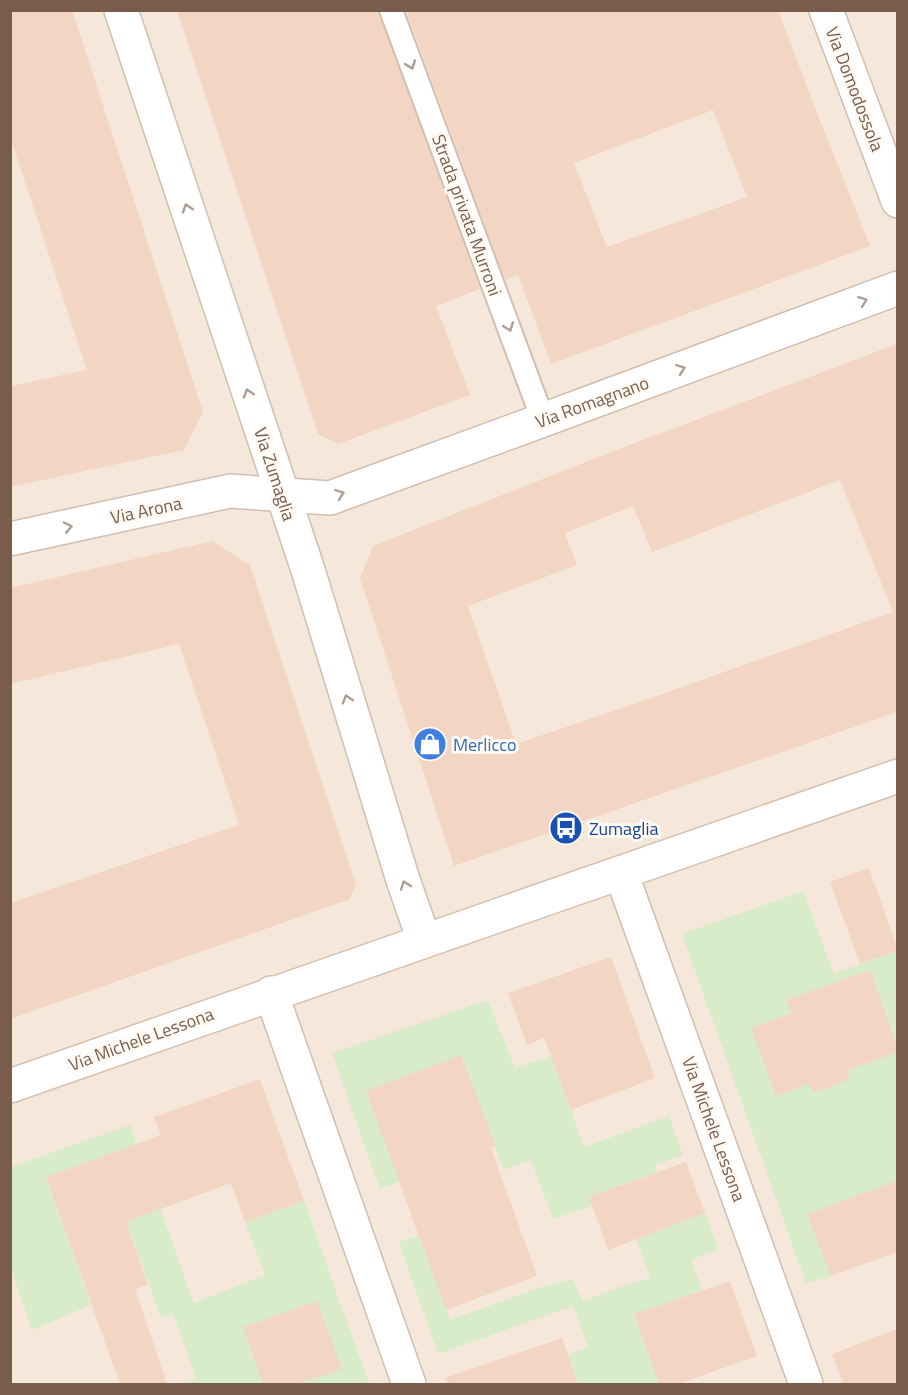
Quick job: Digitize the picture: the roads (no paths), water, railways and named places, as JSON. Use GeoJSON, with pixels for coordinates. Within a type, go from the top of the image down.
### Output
{"type":"FeatureCollection","features":[{"type":"Feature","properties":{"kind":"street","name":"Via Zumaglia"},"geometry":{"type":"LineString","coordinates":[[121,10],[308,570],[403,880],[424,940]]}},
{"type":"Feature","properties":{"kind":"street","name":"Via Domodossola"},"geometry":{"type":"LineString","coordinates":[[826,10],[897,201]]}},
{"type":"Feature","properties":{"kind":"street","name":"Via Romagnano"},"geometry":{"type":"LineString","coordinates":[[282,495],[330,498],[897,288]]}},
{"type":"Feature","properties":{"kind":"street","name":"Via Arona"},"geometry":{"type":"LineString","coordinates":[[10,539],[230,491],[282,495]]}},
{"type":"Feature","properties":{"kind":"street","name":"Via Michele Lessona"},"geometry":{"type":"LineString","coordinates":[[10,1086],[897,776]]}},
{"type":"Feature","properties":{"kind":"street","name":"Via Michele Lessona"},"geometry":{"type":"LineString","coordinates":[[621,873],[806,1384]]}},
{"type":"Feature","properties":{"kind":"street"},"geometry":{"type":"LineString","coordinates":[[271,993],[409,1384]]}},
{"type":"Feature","properties":{"kind":"lane","name":"Strada privata Murroni"},"geometry":{"type":"LineString","coordinates":[[391,10],[543,420]]}},
{"type":"Feature","properties":{"kind":"place","name":"Merlicco"},"geometry":{"type":"Point","coordinates":[430,744]}},
{"type":"Feature","properties":{"kind":"place","name":"Zumaglia"},"geometry":{"type":"Point","coordinates":[566,828]}}]}
